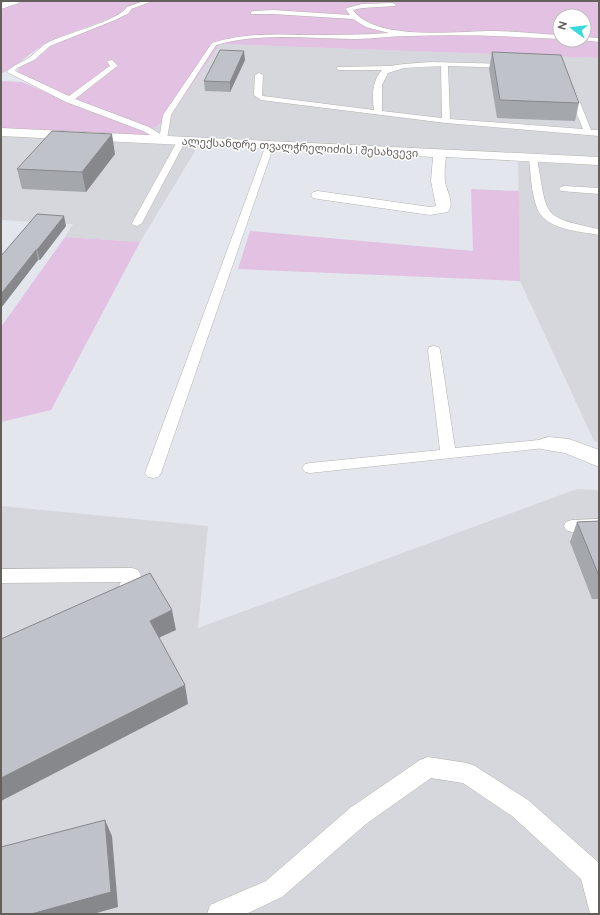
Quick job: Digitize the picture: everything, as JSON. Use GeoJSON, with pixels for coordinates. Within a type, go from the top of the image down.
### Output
{"type":"FeatureCollection","features":[{"type":"Feature","properties":{"kind":"street"},"geometry":{"type":"LineString","coordinates":[[1,6],[16,1]]}},
{"type":"Feature","properties":{"kind":"street","name":"ალექსანდრე თვალჭრელიძის I შესახვევი"},"geometry":{"type":"LineString","coordinates":[[1,132],[599,161]]}},
{"type":"Feature","properties":{"kind":"street"},"geometry":{"type":"LineString","coordinates":[[318,195],[430,211],[443,209],[445,205],[438,182],[437,170],[440,154]]}},
{"type":"Feature","properties":{"kind":"street"},"geometry":{"type":"LineString","coordinates":[[549,444],[569,446],[599,459]]}},
{"type":"Feature","properties":{"kind":"lane"},"geometry":{"type":"LineString","coordinates":[[150,1],[129,8],[127,12],[113,19],[48,45],[32,59],[15,67],[9,73],[69,100],[146,129],[163,139],[167,114],[214,44],[231,39],[252,36],[358,37],[407,34],[494,33],[552,37]]}},
{"type":"Feature","properties":{"kind":"lane"},"geometry":{"type":"LineString","coordinates":[[393,5],[362,6],[349,9],[357,19],[379,29],[407,34]]}},
{"type":"Feature","properties":{"kind":"lane"},"geometry":{"type":"LineString","coordinates":[[253,13],[273,12],[355,17]]}},
{"type":"Feature","properties":{"kind":"lane"},"geometry":{"type":"LineString","coordinates":[[69,100],[110,70],[114,66],[110,61]]}},
{"type":"Feature","properties":{"kind":"lane"},"geometry":{"type":"LineString","coordinates":[[339,68],[389,68],[444,64],[515,66]]}},
{"type":"Feature","properties":{"kind":"lane"},"geometry":{"type":"LineString","coordinates":[[444,64],[446,121]]}},
{"type":"Feature","properties":{"kind":"lane"},"geometry":{"type":"LineString","coordinates":[[378,113],[377,94],[381,76],[389,68]]}},
{"type":"Feature","properties":{"kind":"lane"},"geometry":{"type":"LineString","coordinates":[[259,75],[258,95],[261,98],[446,121],[599,133]]}},
{"type":"Feature","properties":{"kind":"lane"},"geometry":{"type":"LineString","coordinates":[[568,82],[588,132]]}},
{"type":"Feature","properties":{"kind":"lane"},"geometry":{"type":"LineString","coordinates":[[137,222],[182,140]]}},
{"type":"Feature","properties":{"kind":"lane"},"geometry":{"type":"LineString","coordinates":[[153,473],[270,145]]}},
{"type":"Feature","properties":{"kind":"lane"},"geometry":{"type":"LineString","coordinates":[[533,159],[543,210],[562,224],[599,232]]}},
{"type":"Feature","properties":{"kind":"lane"},"geometry":{"type":"LineString","coordinates":[[564,189],[599,191]]}},
{"type":"Feature","properties":{"kind":"lane"},"geometry":{"type":"LineString","coordinates":[[434,350],[448,454]]}},
{"type":"Feature","properties":{"kind":"lane"},"geometry":{"type":"LineString","coordinates":[[310,468],[549,444]]}},
{"type":"Feature","properties":{"kind":"lane"},"geometry":{"type":"LineString","coordinates":[[572,526],[599,525]]}},
{"type":"Feature","properties":{"kind":"lane"},"geometry":{"type":"LineString","coordinates":[[1,576],[132,575],[126,591],[105,600]]}},
{"type":"Feature","properties":{"kind":"lane"},"geometry":{"type":"LineString","coordinates":[[219,914],[274,889],[358,816],[428,767],[467,774],[520,808],[591,872],[599,904]]}},
{"type":"Feature","properties":{"kind":"shaded area"},"geometry":{"type":"Polygon","coordinates":[[[20,1],[147,1],[128,7],[118,15],[44,45],[1,74],[1,8],[20,1]]]}},
{"type":"Feature","properties":{"kind":"shaded area"},"geometry":{"type":"Polygon","coordinates":[[[153,1],[599,1],[599,39],[592,39],[592,8],[552,8],[552,36],[494,32],[420,33],[381,31],[394,34],[473,33],[552,38],[552,48],[592,48],[592,41],[599,41],[599,58],[220,44],[172,114],[152,130],[78,101],[18,73],[18,69],[22,65],[36,59],[52,45],[130,12],[132,8],[153,1]]]}},
{"type":"Feature","properties":{"kind":"shaded area"},"geometry":{"type":"Polygon","coordinates":[[[220,44],[599,58],[599,158],[439,151],[170,136],[152,130],[172,114],[220,44]]]}},
{"type":"Feature","properties":{"kind":"shaded area"},"geometry":{"type":"Polygon","coordinates":[[[1,81],[22,82],[85,109],[143,130],[151,136],[1,129],[1,81]]]}},
{"type":"Feature","properties":{"kind":"shaded area"},"geometry":{"type":"Polygon","coordinates":[[[1,136],[200,143],[140,242],[65,237],[73,224],[1,220],[1,136]]]}},
{"type":"Feature","properties":{"kind":"shaded area"},"geometry":{"type":"Polygon","coordinates":[[[518,162],[599,165],[599,443],[594,441],[520,281],[518,162]]]}},
{"type":"Feature","properties":{"kind":"shaded area"},"geometry":{"type":"Polygon","coordinates":[[[471,189],[519,191],[520,281],[238,269],[250,231],[473,251],[471,189]]]}},
{"type":"Feature","properties":{"kind":"shaded area"},"geometry":{"type":"Polygon","coordinates":[[[65,237],[140,242],[51,410],[1,422],[1,327],[65,237]]]}},
{"type":"Feature","properties":{"kind":"shaded area"},"geometry":{"type":"Polygon","coordinates":[[[577,489],[599,490],[599,914],[1,914],[1,506],[208,526],[198,628],[577,489]]]}},
{"type":"Feature","properties":{"kind":"building"},"geometry":{"type":"Polygon","coordinates":[[[220,50],[244,51],[230,82],[204,81],[220,50]]]}},
{"type":"Feature","properties":{"kind":"building"},"geometry":{"type":"Polygon","coordinates":[[[492,52],[561,55],[579,103],[500,100],[492,52]]]}},
{"type":"Feature","properties":{"kind":"building"},"geometry":{"type":"Polygon","coordinates":[[[52,131],[112,134],[82,172],[17,169],[52,131]]]}},
{"type":"Feature","properties":{"kind":"building"},"geometry":{"type":"Polygon","coordinates":[[[37,214],[64,216],[1,294],[1,256],[37,214]]]}},
{"type":"Feature","properties":{"kind":"building"},"geometry":{"type":"Polygon","coordinates":[[[599,521],[599,576],[577,522],[599,521]]]}},
{"type":"Feature","properties":{"kind":"building"},"geometry":{"type":"Polygon","coordinates":[[[150,573],[172,610],[150,621],[185,685],[1,778],[1,639],[150,573]]]}},
{"type":"Feature","properties":{"kind":"building"},"geometry":{"type":"Polygon","coordinates":[[[105,820],[111,892],[31,914],[1,914],[1,847],[105,820]]]}}]}
